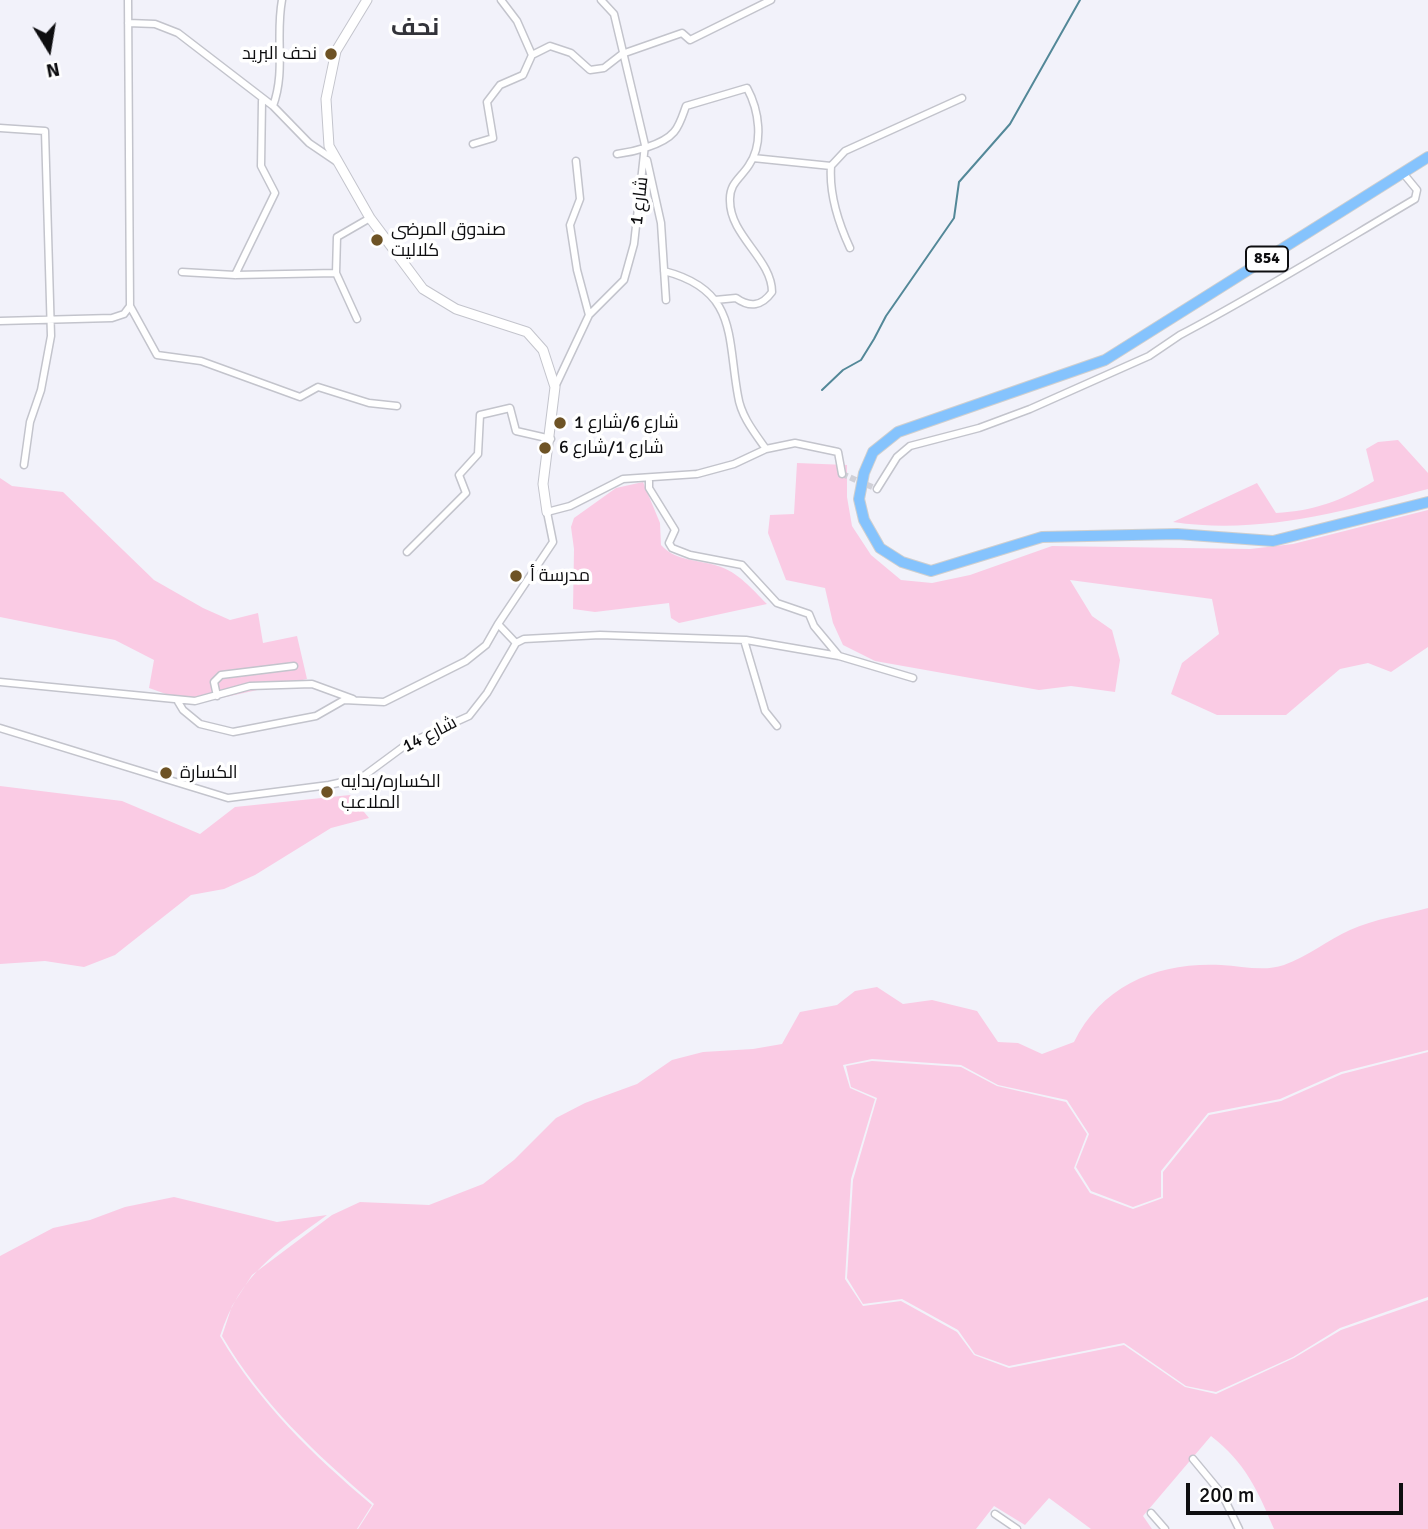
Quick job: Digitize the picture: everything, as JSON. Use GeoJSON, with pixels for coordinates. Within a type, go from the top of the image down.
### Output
{"type":"FeatureCollection","features":[{"type":"Feature","properties":{"kind":"main road","name":"854"},"geometry":{"type":"LineString","coordinates":[[1428,157],[1105,360],[898,432],[873,452],[864,473],[859,499],[864,520],[880,548],[902,562],[931,571],[1042,537],[1177,534],[1273,541],[1428,502]]}},
{"type":"Feature","properties":{"kind":"street"},"geometry":{"type":"LineString","coordinates":[[128,0],[130,306],[156,355],[201,360],[300,397],[318,387],[369,403],[397,406]]}},
{"type":"Feature","properties":{"kind":"street"},"geometry":{"type":"LineString","coordinates":[[273,106],[282,71],[277,40],[282,0]]}},
{"type":"Feature","properties":{"kind":"street"},"geometry":{"type":"LineString","coordinates":[[177,700],[183,710],[200,724],[233,732],[316,716],[344,700],[384,702],[454,667],[486,645],[553,541],[543,484],[551,439],[555,387],[543,350],[527,332],[456,309],[423,289],[370,218],[329,146],[326,99],[336,51],[367,0]]}},
{"type":"Feature","properties":{"kind":"street"},"geometry":{"type":"LineString","coordinates":[[501,0],[517,21],[532,55]]}},
{"type":"Feature","properties":{"kind":"street","name":"شارع 1"},"geometry":{"type":"LineString","coordinates":[[555,387],[589,316],[624,280],[634,244],[645,149],[614,14],[601,0]]}},
{"type":"Feature","properties":{"kind":"street"},"geometry":{"type":"LineString","coordinates":[[473,144],[493,138],[487,102],[500,85],[523,75],[532,55],[550,46],[571,53],[590,71],[604,68],[622,54],[682,33],[690,40],[771,0]]}},
{"type":"Feature","properties":{"kind":"street"},"geometry":{"type":"LineString","coordinates":[[128,23],[155,24],[178,33],[262,101],[273,106],[309,143],[338,163]]}},
{"type":"Feature","properties":{"kind":"street"},"geometry":{"type":"LineString","coordinates":[[617,154],[645,149],[663,140],[675,131],[686,106],[747,88],[753,99],[759,132],[753,158],[733,181],[729,203],[750,247],[772,282],[772,292],[756,305],[745,305],[736,298],[715,300]]}},
{"type":"Feature","properties":{"kind":"street"},"geometry":{"type":"LineString","coordinates":[[850,248],[838,220],[830,181],[831,166],[845,151],[962,98]]}},
{"type":"Feature","properties":{"kind":"street"},"geometry":{"type":"LineString","coordinates":[[235,275],[275,193],[261,166],[262,101]]}},
{"type":"Feature","properties":{"kind":"street"},"geometry":{"type":"LineString","coordinates":[[0,128],[45,131],[50,320],[46,363],[30,422],[24,465]]}},
{"type":"Feature","properties":{"kind":"street"},"geometry":{"type":"LineString","coordinates":[[645,149],[661,223],[666,300]]}},
{"type":"Feature","properties":{"kind":"street"},"geometry":{"type":"LineString","coordinates":[[753,158],[831,166]]}},
{"type":"Feature","properties":{"kind":"street"},"geometry":{"type":"LineString","coordinates":[[576,161],[580,199],[570,225],[577,270],[589,316]]}},
{"type":"Feature","properties":{"kind":"street"},"geometry":{"type":"LineString","coordinates":[[877,489],[897,457],[910,446],[979,428],[1070,392],[1165,348],[1180,335],[1288,276],[1346,237],[1415,198],[1417,190],[1403,173]]}},
{"type":"Feature","properties":{"kind":"street"},"geometry":{"type":"LineString","coordinates":[[357,319],[336,273],[337,237],[370,218]]}},
{"type":"Feature","properties":{"kind":"street"},"geometry":{"type":"LineString","coordinates":[[664,271],[684,276],[715,300],[726,318],[733,342],[738,398],[748,424],[765,449]]}},
{"type":"Feature","properties":{"kind":"street"},"geometry":{"type":"LineString","coordinates":[[182,272],[235,275],[336,273]]}},
{"type":"Feature","properties":{"kind":"street"},"geometry":{"type":"LineString","coordinates":[[0,321],[112,318],[124,314],[130,306]]}},
{"type":"Feature","properties":{"kind":"street"},"geometry":{"type":"LineString","coordinates":[[407,552],[466,493],[459,475],[478,454],[481,415],[510,408],[516,431],[551,439]]}},
{"type":"Feature","properties":{"kind":"street"},"geometry":{"type":"LineString","coordinates":[[547,512],[570,506],[623,479],[697,474],[734,464],[765,449],[795,443],[838,452],[842,474]]}},
{"type":"Feature","properties":{"kind":"street"},"geometry":{"type":"LineString","coordinates":[[649,478],[649,488],[675,530],[669,543],[672,548],[690,555],[742,565],[777,603],[809,614],[814,626],[839,656]]}},
{"type":"Feature","properties":{"kind":"street"},"geometry":{"type":"LineString","coordinates":[[498,624],[516,643],[524,639],[600,635],[744,640],[839,656],[913,678]]}},
{"type":"Feature","properties":{"kind":"street"},"geometry":{"type":"LineString","coordinates":[[744,640],[765,711],[777,726]]}},
{"type":"Feature","properties":{"kind":"street","name":"شارع 14"},"geometry":{"type":"LineString","coordinates":[[0,729],[228,798],[329,785],[361,778],[407,744],[469,716],[487,693],[516,643]]}},
{"type":"Feature","properties":{"kind":"street"},"geometry":{"type":"LineString","coordinates":[[217,696],[214,682],[221,675],[294,666]]}},
{"type":"Feature","properties":{"kind":"street"},"geometry":{"type":"LineString","coordinates":[[0,682],[195,701],[250,685],[312,684],[356,700]]}},
{"type":"Feature","properties":{"kind":"street"},"geometry":{"type":"LineString","coordinates":[[1193,1459],[1222,1494],[1239,1529]]}},
{"type":"Feature","properties":{"kind":"street"},"geometry":{"type":"LineString","coordinates":[[1151,1513],[1165,1529]]}},
{"type":"Feature","properties":{"kind":"street"},"geometry":{"type":"LineString","coordinates":[[995,1514],[1017,1529]]}},
{"type":"Feature","properties":{"kind":"shaded area"},"geometry":{"type":"Polygon","coordinates":[[[1398,440],[1428,473],[1428,489],[1302,519],[1238,525],[1173,522],[1257,483],[1276,513],[1327,504],[1374,481],[1366,449],[1378,442],[1398,440]]]}},
{"type":"Feature","properties":{"kind":"shaded area"},"geometry":{"type":"Polygon","coordinates":[[[797,463],[847,465],[847,497],[852,526],[871,555],[901,580],[932,583],[970,575],[1052,546],[1250,549],[1293,544],[1428,510],[1428,647],[1391,672],[1368,663],[1340,669],[1286,715],[1217,715],[1171,694],[1182,663],[1219,634],[1212,599],[1070,580],[1092,616],[1112,630],[1120,660],[1115,692],[1071,686],[1039,690],[875,661],[843,645],[833,623],[825,588],[786,580],[768,533],[770,515],[794,514],[797,463]]]}},
{"type":"Feature","properties":{"kind":"shaded area"},"geometry":{"type":"Polygon","coordinates":[[[0,478],[12,486],[63,492],[154,580],[203,608],[230,620],[258,613],[263,643],[297,636],[307,679],[194,704],[149,688],[154,660],[115,640],[0,617],[0,478]]]}},
{"type":"Feature","properties":{"kind":"shaded area"},"geometry":{"type":"Polygon","coordinates":[[[643,482],[660,523],[661,545],[681,557],[732,572],[767,604],[679,623],[671,618],[669,603],[595,612],[573,609],[574,549],[571,527],[574,518],[616,488],[643,482]]]}},
{"type":"Feature","properties":{"kind":"shaded area"},"geometry":{"type":"Polygon","coordinates":[[[0,786],[122,801],[200,834],[235,807],[350,795],[369,818],[331,828],[255,875],[224,889],[191,895],[115,955],[84,967],[45,961],[0,964],[0,786]]]}},
{"type":"Feature","properties":{"kind":"shaded area"},"geometry":{"type":"Polygon","coordinates":[[[1428,908],[1428,1050],[1341,1072],[1280,1099],[1208,1113],[1161,1171],[1161,1197],[1133,1207],[1091,1191],[1076,1167],[1089,1134],[1067,1100],[998,1085],[961,1065],[872,1059],[843,1065],[850,1088],[875,1099],[851,1179],[845,1279],[863,1306],[901,1301],[957,1332],[974,1355],[1009,1368],[1124,1345],[1185,1387],[1216,1394],[1294,1358],[1341,1330],[1428,1300],[1428,1529],[1274,1529],[1242,1467],[1211,1436],[1143,1516],[1152,1529],[1091,1529],[1049,1498],[1025,1525],[994,1506],[976,1529],[358,1529],[374,1504],[331,1466],[272,1406],[222,1336],[232,1306],[252,1275],[332,1215],[360,1202],[429,1205],[483,1184],[514,1160],[556,1118],[585,1103],[637,1084],[672,1060],[703,1052],[782,1044],[800,1012],[837,1005],[855,991],[877,987],[903,1004],[932,1000],[977,1011],[998,1042],[1018,1043],[1042,1054],[1074,1042],[1086,1022],[1116,992],[1154,973],[1198,965],[1276,967],[1301,958],[1359,926],[1428,908]]]}},
{"type":"Feature","properties":{"kind":"shaded area"},"geometry":{"type":"Polygon","coordinates":[[[1428,1052],[1428,1297],[1340,1328],[1293,1357],[1216,1392],[1186,1386],[1124,1343],[1009,1366],[975,1354],[958,1330],[902,1299],[863,1304],[847,1278],[853,1180],[877,1098],[851,1087],[846,1066],[872,1061],[961,1067],[997,1086],[1066,1102],[1087,1134],[1074,1168],[1090,1193],[1133,1209],[1163,1198],[1163,1172],[1209,1115],[1281,1101],[1342,1074],[1428,1052]]]}},
{"type":"Feature","properties":{"kind":"shaded area"},"geometry":{"type":"Polygon","coordinates":[[[174,1197],[277,1222],[327,1215],[276,1253],[249,1280],[228,1314],[220,1336],[252,1384],[288,1427],[372,1505],[357,1529],[0,1529],[0,1256],[53,1228],[90,1220],[125,1207],[174,1197]]]}},
{"type":"Feature","properties":{"kind":"waterway"},"geometry":{"type":"LineString","coordinates":[[822,390],[843,370],[861,360],[886,316],[954,218],[959,182],[1010,124],[1080,0]]}},
{"type":"Feature","properties":{"kind":"tunnel"},"geometry":{"type":"LineString","coordinates":[[842,474],[877,489]]}},
{"type":"Feature","properties":{"kind":"place","name":"نحف البريد"},"geometry":{"type":"Point","coordinates":[331,54]}},
{"type":"Feature","properties":{"kind":"place","name":"صندوق المرضى كلاليت"},"geometry":{"type":"Point","coordinates":[377,240]}},
{"type":"Feature","properties":{"kind":"place","name":"شارع 6/شارع 1"},"geometry":{"type":"Point","coordinates":[560,423]}},
{"type":"Feature","properties":{"kind":"place","name":"شارع 1/شارع 6"},"geometry":{"type":"Point","coordinates":[545,448]}},
{"type":"Feature","properties":{"kind":"place","name":"مدرسة أ"},"geometry":{"type":"Point","coordinates":[516,576]}},
{"type":"Feature","properties":{"kind":"place","name":"الكسارة"},"geometry":{"type":"Point","coordinates":[166,773]}},
{"type":"Feature","properties":{"kind":"place","name":"الكساره/بدايه الملاعب"},"geometry":{"type":"Point","coordinates":[327,792]}},
{"type":"Feature","properties":{"kind":"district","name":"نحف"},"geometry":{"type":"Point","coordinates":[415,29]}}]}
